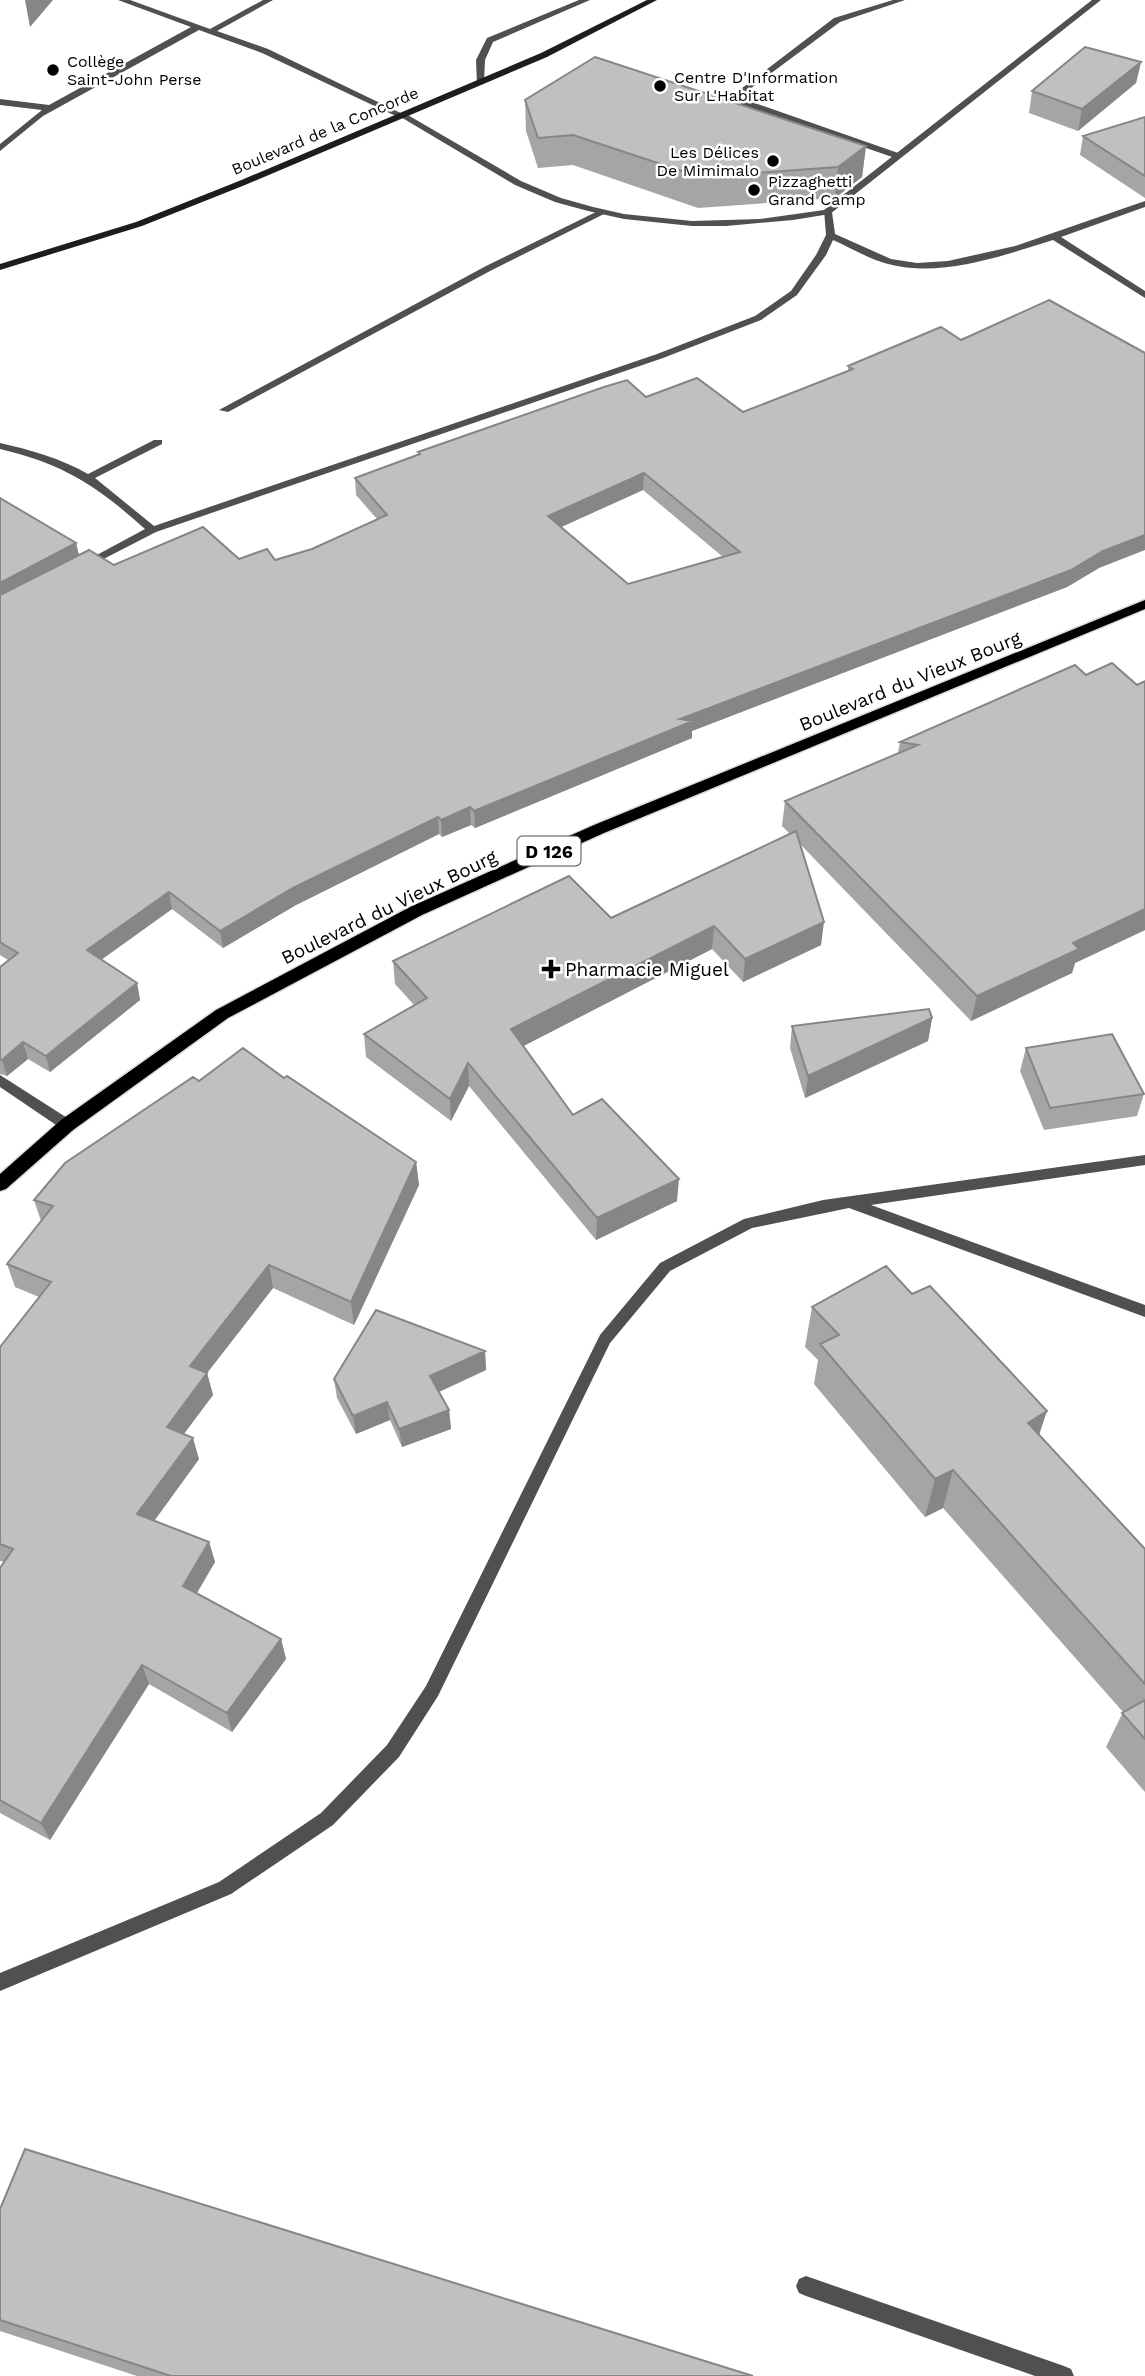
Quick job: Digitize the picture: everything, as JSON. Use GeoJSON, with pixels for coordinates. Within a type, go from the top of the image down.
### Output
{"type":"FeatureCollection","features":[{"type":"Feature","properties":{"kind":"main road","name":"Boulevard de la Concorde"},"geometry":{"type":"LineString","coordinates":[[0,267],[139,224],[480,83],[544,55],[653,0]]}},
{"type":"Feature","properties":{"kind":"main road","name":"Boulevard du Vieux Bourg"},"geometry":{"type":"LineString","coordinates":[[0,1184],[67,1125],[222,1014],[416,911],[599,829],[1145,604]]}},
{"type":"Feature","properties":{"kind":"street"},"geometry":{"type":"LineString","coordinates":[[122,0],[265,51],[403,116],[496,170],[544,193],[624,218],[709,224],[773,222],[827,212],[1097,0]]}},
{"type":"Feature","properties":{"kind":"street"},"geometry":{"type":"LineString","coordinates":[[212,31],[269,0]]}},
{"type":"Feature","properties":{"kind":"street"},"geometry":{"type":"LineString","coordinates":[[480,83],[481,58],[490,40],[586,0]]}},
{"type":"Feature","properties":{"kind":"street"},"geometry":{"type":"LineString","coordinates":[[898,156],[743,102],[737,94],[837,20],[901,0]]}},
{"type":"Feature","properties":{"kind":"street"},"geometry":{"type":"LineString","coordinates":[[0,148],[50,108],[200,26]]}},
{"type":"Feature","properties":{"kind":"street"},"geometry":{"type":"LineString","coordinates":[[0,102],[50,108]]}},
{"type":"Feature","properties":{"kind":"street"},"geometry":{"type":"LineString","coordinates":[[831,235],[890,262],[928,265],[965,263],[1145,204]]}},
{"type":"Feature","properties":{"kind":"street"},"geometry":{"type":"LineString","coordinates":[[225,410],[489,268],[603,212]]}},
{"type":"Feature","properties":{"kind":"street"},"geometry":{"type":"LineString","coordinates":[[70,573],[152,530],[660,356],[758,318],[794,293],[821,255],[831,235],[827,212]]}},
{"type":"Feature","properties":{"kind":"street"},"geometry":{"type":"LineString","coordinates":[[1051,235],[1145,295]]}},
{"type":"Feature","properties":{"kind":"street"},"geometry":{"type":"LineString","coordinates":[[90,477],[158,442]]}},
{"type":"Feature","properties":{"kind":"street"},"geometry":{"type":"LineString","coordinates":[[0,446],[36,453],[90,477],[152,530]]}},
{"type":"Feature","properties":{"kind":"street"},"geometry":{"type":"LineString","coordinates":[[0,1080],[67,1125]]}},
{"type":"Feature","properties":{"kind":"street"},"geometry":{"type":"LineString","coordinates":[[0,1982],[225,1888],[327,1819],[393,1751],[432,1691],[605,1339],[665,1267],[749,1223],[850,1203],[1145,1160]]}},
{"type":"Feature","properties":{"kind":"street"},"geometry":{"type":"LineString","coordinates":[[850,1203],[1145,1311]]}},
{"type":"Feature","properties":{"kind":"street"},"geometry":{"type":"LineString","coordinates":[[806,2286],[1065,2376]]}},
{"type":"Feature","properties":{"kind":"building"},"geometry":{"type":"Polygon","coordinates":[[[1085,47],[1141,62],[1082,109],[1032,91],[1085,47]]]}},
{"type":"Feature","properties":{"kind":"building"},"geometry":{"type":"Polygon","coordinates":[[[595,57],[866,146],[838,167],[700,177],[573,135],[538,138],[525,100],[595,57]]]}},
{"type":"Feature","properties":{"kind":"building"},"geometry":{"type":"Polygon","coordinates":[[[1145,117],[1145,176],[1083,136],[1145,117]]]}},
{"type":"Feature","properties":{"kind":"building"},"geometry":{"type":"Polygon","coordinates":[[[1049,300],[1145,353],[1145,535],[1103,551],[1071,570],[680,719],[693,721],[474,811],[470,807],[441,820],[438,817],[293,888],[220,931],[169,892],[87,950],[137,983],[46,1056],[23,1042],[0,1059],[0,967],[18,953],[0,942],[0,595],[89,550],[114,565],[203,527],[239,559],[267,549],[275,560],[312,549],[387,515],[355,478],[420,454],[418,452],[627,380],[646,397],[697,378],[743,412],[853,369],[848,366],[941,327],[961,340],[1049,300]],[[644,473],[548,516],[628,584],[740,552],[644,473]]]}},
{"type":"Feature","properties":{"kind":"building"},"geometry":{"type":"Polygon","coordinates":[[[0,498],[76,543],[0,583],[0,498]]]}},
{"type":"Feature","properties":{"kind":"building"},"geometry":{"type":"Polygon","coordinates":[[[1112,663],[1137,685],[1145,681],[1145,909],[1073,943],[1079,949],[977,996],[785,801],[918,745],[900,742],[1075,665],[1086,675],[1112,663]]]}},
{"type":"Feature","properties":{"kind":"building"},"geometry":{"type":"Polygon","coordinates":[[[796,831],[824,922],[745,959],[714,926],[511,1029],[573,1115],[602,1099],[679,1179],[597,1218],[468,1063],[450,1099],[364,1034],[427,998],[393,961],[569,876],[611,918],[796,831]]]}},
{"type":"Feature","properties":{"kind":"building"},"geometry":{"type":"Polygon","coordinates":[[[929,1009],[932,1018],[808,1076],[792,1026],[929,1009]]]}},
{"type":"Feature","properties":{"kind":"building"},"geometry":{"type":"Polygon","coordinates":[[[1112,1034],[1144,1094],[1050,1108],[1026,1048],[1112,1034]]]}},
{"type":"Feature","properties":{"kind":"building"},"geometry":{"type":"Polygon","coordinates":[[[243,1048],[284,1078],[287,1076],[416,1162],[351,1302],[269,1265],[190,1366],[207,1373],[167,1427],[193,1438],[137,1514],[209,1542],[183,1586],[281,1639],[227,1713],[142,1665],[41,1823],[0,1800],[0,1568],[13,1549],[0,1544],[0,1347],[51,1282],[7,1264],[53,1206],[34,1200],[65,1163],[193,1077],[199,1081],[243,1048]]]}},
{"type":"Feature","properties":{"kind":"building"},"geometry":{"type":"Polygon","coordinates":[[[886,1266],[912,1294],[930,1286],[1047,1411],[1028,1423],[1145,1549],[1145,1684],[953,1470],[935,1479],[820,1344],[839,1335],[812,1307],[886,1266]]]}},
{"type":"Feature","properties":{"kind":"building"},"geometry":{"type":"Polygon","coordinates":[[[376,1310],[485,1351],[430,1376],[449,1410],[399,1429],[387,1402],[353,1416],[334,1379],[376,1310]]]}},
{"type":"Feature","properties":{"kind":"building"},"geometry":{"type":"Polygon","coordinates":[[[1145,1700],[1145,1739],[1122,1713],[1145,1700]]]}},
{"type":"Feature","properties":{"kind":"building"},"geometry":{"type":"Polygon","coordinates":[[[25,2149],[753,2376],[171,2376],[0,2320],[0,2209],[25,2149]]]}},
{"type":"Feature","properties":{"kind":"place","name":"Collège Saint-John Perse"},"geometry":{"type":"Point","coordinates":[53,70]}},
{"type":"Feature","properties":{"kind":"place","name":"Centre D'Information Sur L'Habitat"},"geometry":{"type":"Point","coordinates":[660,86]}},
{"type":"Feature","properties":{"kind":"place","name":"Les Délices De Mimimalo"},"geometry":{"type":"Point","coordinates":[773,161]}},
{"type":"Feature","properties":{"kind":"place","name":"Pizzaghetti Grand Camp"},"geometry":{"type":"Point","coordinates":[754,190]}},
{"type":"Feature","properties":{"kind":"place","name":"Pharmacie Miguel"},"geometry":{"type":"Point","coordinates":[551,969]}}]}
